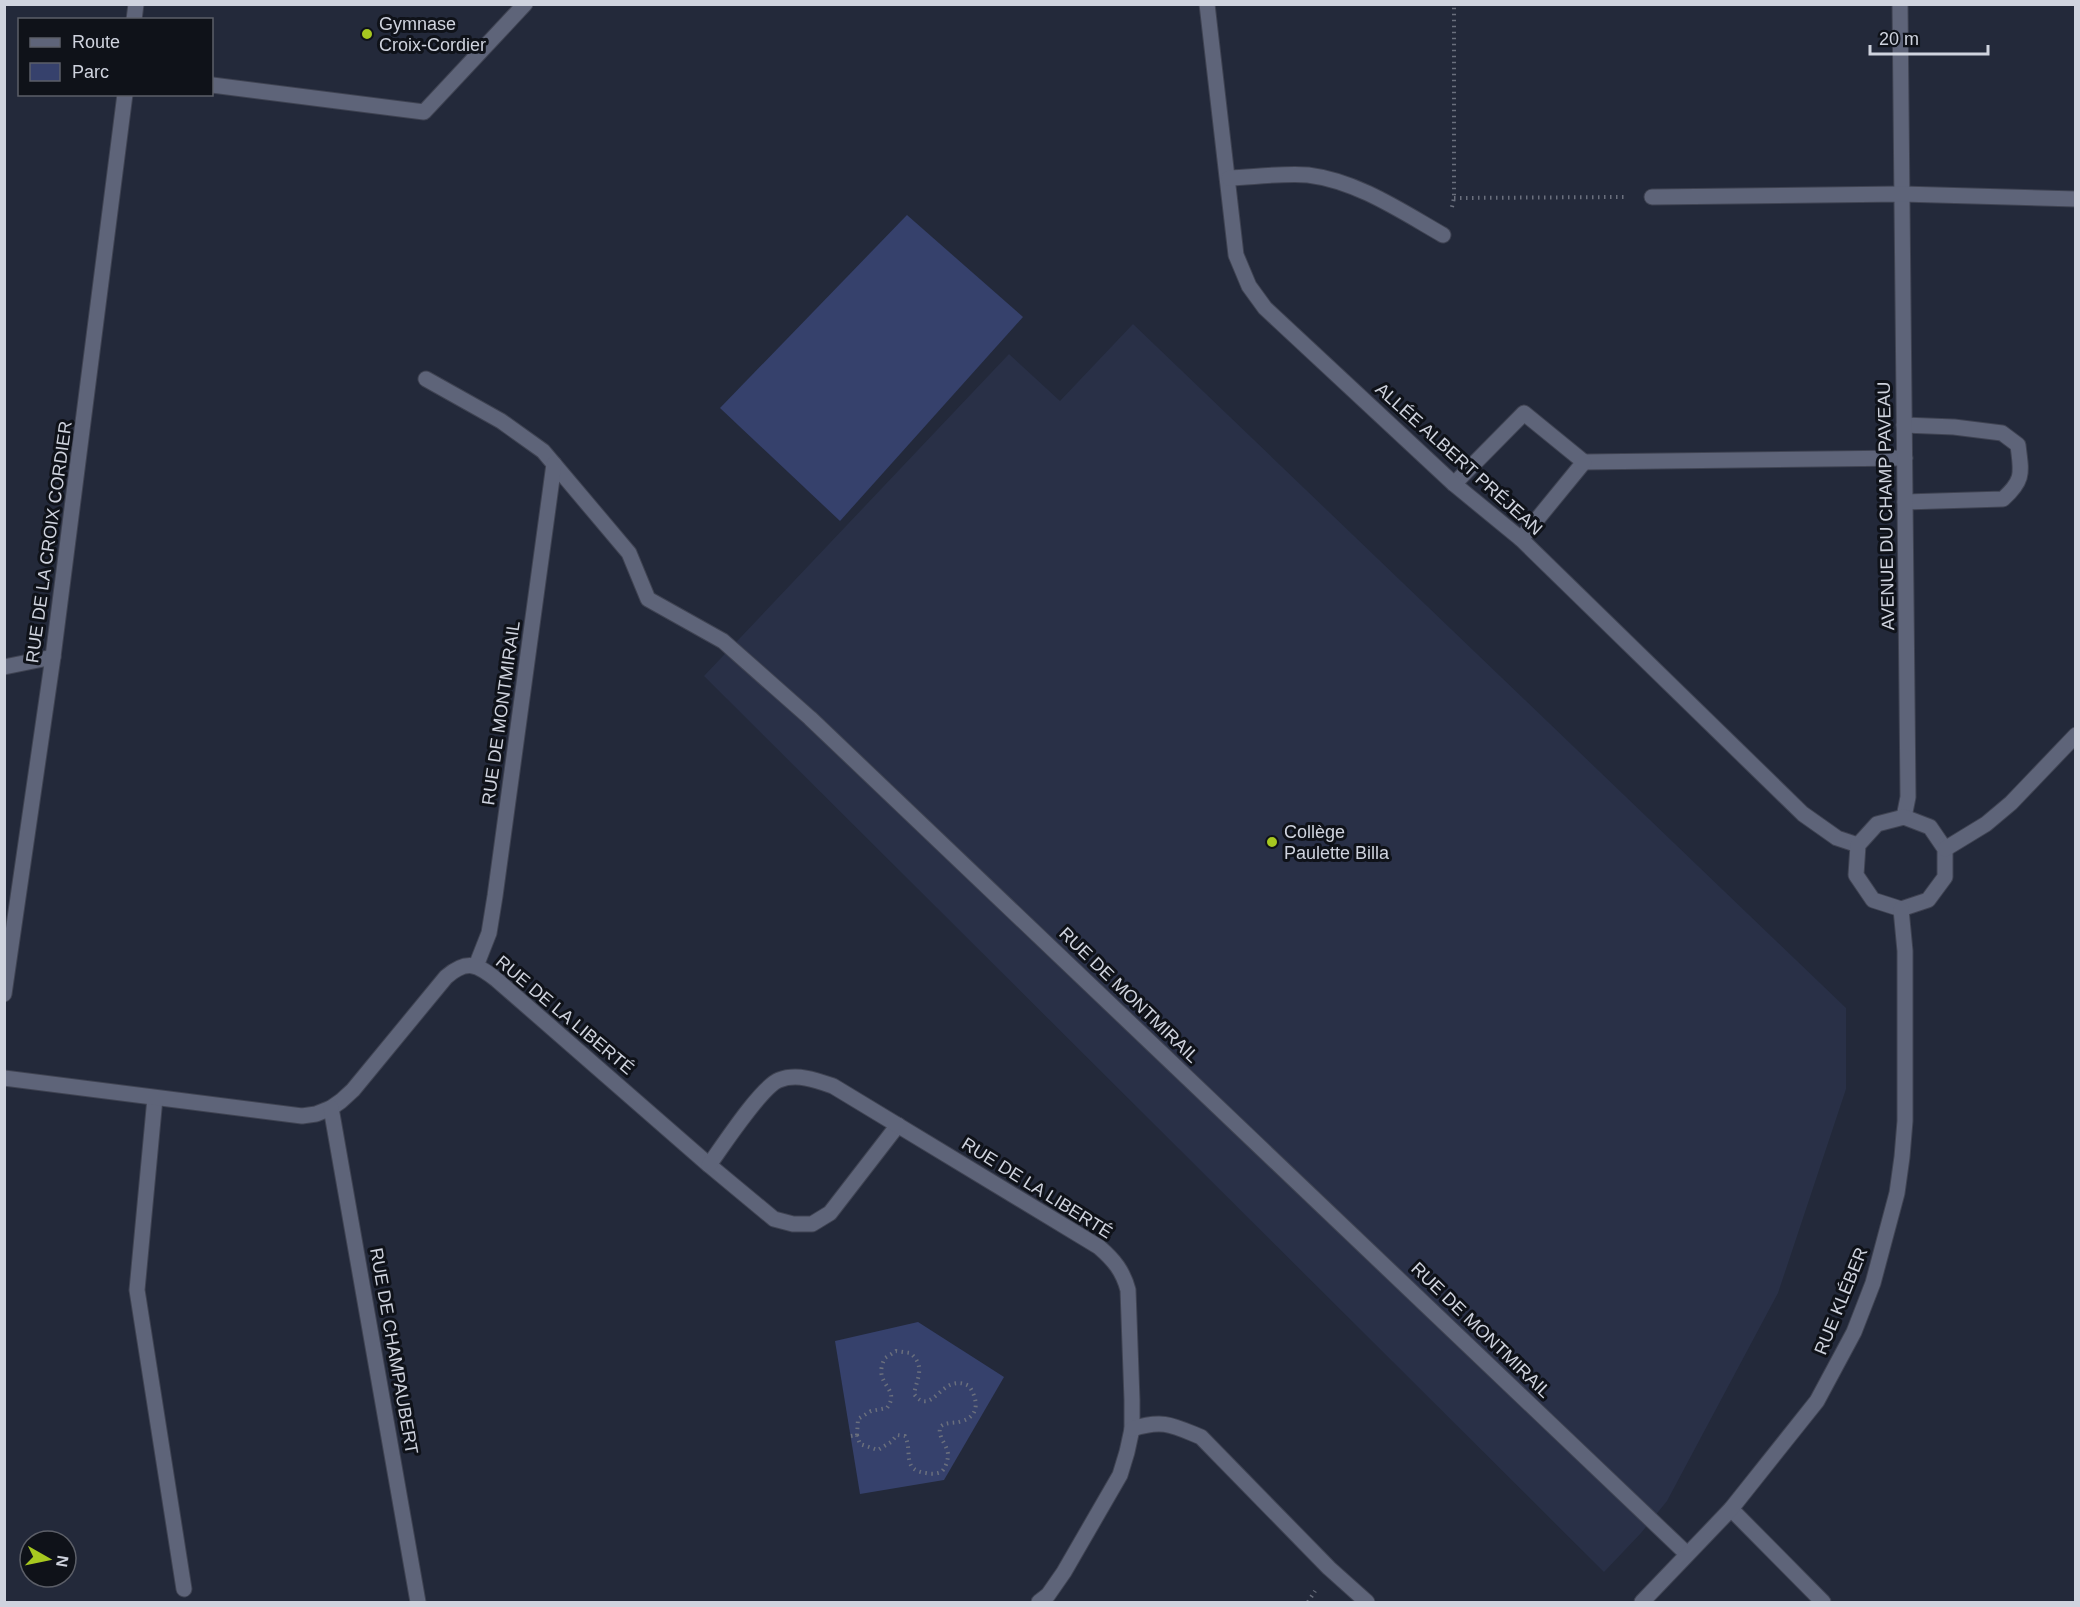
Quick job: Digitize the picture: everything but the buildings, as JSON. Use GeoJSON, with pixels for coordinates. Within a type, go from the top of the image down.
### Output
{"type":"FeatureCollection","features":[{"type":"Feature","properties":{"kind":"street"},"geometry":{"type":"LineString","coordinates":[[213,85],[424,112],[525,4]]}},
{"type":"Feature","properties":{"kind":"street","name":"ALLÉE ALBERT PRÉJEAN"},"geometry":{"type":"LineString","coordinates":[[1206,4],[1229,178],[1236,255],[1249,286],[1265,308],[1454,484],[1521,539],[1803,814],[1838,838],[1858,845]]}},
{"type":"Feature","properties":{"kind":"street","name":"AVENUE DU CHAMP PAVEAU"},"geometry":{"type":"LineString","coordinates":[[1900,4],[1908,797],[1904,817]]}},
{"type":"Feature","properties":{"kind":"street","name":"RUE DE LA CROIX CORDIER"},"geometry":{"type":"LineString","coordinates":[[4,994],[53,657],[125,96]]}},
{"type":"Feature","properties":{"kind":"street"},"geometry":{"type":"LineString","coordinates":[[1229,178],[1308,175],[1349,185],[1396,208],[1443,236]]}},
{"type":"Feature","properties":{"kind":"street"},"geometry":{"type":"LineString","coordinates":[[1652,197],[1902,194],[2076,199]]}},
{"type":"Feature","properties":{"kind":"street","name":"RUE DE MONTMIRAIL"},"geometry":{"type":"LineString","coordinates":[[426,379],[501,421],[543,452],[629,554],[648,599],[723,641],[810,718],[1688,1554]]}},
{"type":"Feature","properties":{"kind":"street"},"geometry":{"type":"LineString","coordinates":[[1454,484],[1524,413],[1584,462],[1905,458]]}},
{"type":"Feature","properties":{"kind":"street"},"geometry":{"type":"LineString","coordinates":[[1904,425],[1954,427],[2002,433],[2018,444],[2021,471],[2017,486],[2003,499],[1905,502]]}},
{"type":"Feature","properties":{"kind":"street"},"geometry":{"type":"LineString","coordinates":[[1521,539],[1584,462]]}},
{"type":"Feature","properties":{"kind":"street","name":"RUE DE MONTMIRAIL"},"geometry":{"type":"LineString","coordinates":[[476,966],[489,933],[495,896],[554,464]]}},
{"type":"Feature","properties":{"kind":"street"},"geometry":{"type":"LineString","coordinates":[[4,668],[53,657]]}},
{"type":"Feature","properties":{"kind":"street"},"geometry":{"type":"LineString","coordinates":[[1945,849],[1986,824],[2012,802],[2076,735]]}},
{"type":"Feature","properties":{"kind":"street"},"geometry":{"type":"LineString","coordinates":[[1904,817],[1930,827],[1945,849],[1945,877],[1928,900],[1901,909],[1873,900],[1856,875],[1858,845],[1877,824],[1904,817]]}},
{"type":"Feature","properties":{"kind":"street","name":"RUE KLÉBER"},"geometry":{"type":"LineString","coordinates":[[1642,1602],[1731,1509],[1817,1401],[1854,1332],[1873,1283],[1897,1193],[1905,1121],[1905,951],[1901,909]]}},
{"type":"Feature","properties":{"kind":"street","name":"RUE DE LA LIBERTÉ"},"geometry":{"type":"LineString","coordinates":[[4,1078],[302,1116],[316,1114],[331,1108],[353,1090],[446,977],[465,965],[476,966],[497,980],[774,1219],[793,1224],[812,1224],[830,1213],[898,1125]]}},
{"type":"Feature","properties":{"kind":"street","name":"RUE DE LA LIBERTÉ"},"geometry":{"type":"LineString","coordinates":[[709,1165],[764,1092],[778,1080],[795,1077],[812,1079],[833,1086],[1089,1241],[1112,1258],[1124,1276],[1128,1290],[1132,1429]]}},
{"type":"Feature","properties":{"kind":"street"},"geometry":{"type":"LineString","coordinates":[[155,1098],[137,1290],[184,1589]]}},
{"type":"Feature","properties":{"kind":"street","name":"RUE DE CHAMPAUBERT"},"geometry":{"type":"LineString","coordinates":[[331,1108],[413,1602]]}},
{"type":"Feature","properties":{"kind":"street"},"geometry":{"type":"LineString","coordinates":[[1040,1602],[1048,1595],[1064,1572],[1120,1475],[1132,1429],[1153,1422],[1175,1426],[1201,1437],[1329,1568],[1367,1602]]}},
{"type":"Feature","properties":{"kind":"street"},"geometry":{"type":"LineString","coordinates":[[1731,1509],[1823,1602]]}},
{"type":"Feature","properties":{"kind":"path"},"geometry":{"type":"LineString","coordinates":[[1443,236],[1454,198],[1454,4]]}},
{"type":"Feature","properties":{"kind":"path"},"geometry":{"type":"LineString","coordinates":[[1454,198],[1652,197]]}},
{"type":"Feature","properties":{"kind":"path"},"geometry":{"type":"LineString","coordinates":[[896,1351],[910,1353],[919,1364],[919,1379],[914,1394],[918,1398],[928,1402],[948,1385],[959,1383],[969,1386],[976,1399],[972,1416],[940,1427],[939,1436],[948,1451],[948,1457],[945,1467],[936,1473],[920,1472],[912,1467],[908,1460],[909,1447],[905,1436],[897,1435],[888,1445],[878,1449],[860,1444],[857,1435],[858,1419],[871,1411],[887,1408],[892,1401],[892,1393],[882,1380],[881,1371],[885,1358],[896,1351]]}},
{"type":"Feature","properties":{"kind":"path"},"geometry":{"type":"LineString","coordinates":[[851,1437],[857,1435]]}},
{"type":"Feature","properties":{"kind":"shaded area","name":"Collège Paulette Billa"},"geometry":{"type":"Polygon","coordinates":[[[1133,324],[1846,1008],[1846,1089],[1778,1293],[1667,1501],[1604,1572],[704,676],[1009,354],[1060,401],[1133,324]]]}},
{"type":"Feature","properties":{"kind":"green space"},"geometry":{"type":"Polygon","coordinates":[[[907,215],[1023,317],[840,521],[720,408],[907,215]]]}},
{"type":"Feature","properties":{"kind":"green space"},"geometry":{"type":"Polygon","coordinates":[[[918,1322],[1004,1377],[944,1480],[860,1494],[835,1341],[918,1322]]]}},
{"type":"Feature","properties":{"kind":"place","name":"Gymnase Croix-Cordier"},"geometry":{"type":"Point","coordinates":[367,34]}},
{"type":"Feature","properties":{"kind":"place","name":"Collège Paulette Billa"},"geometry":{"type":"Point","coordinates":[1272,842]}}]}
